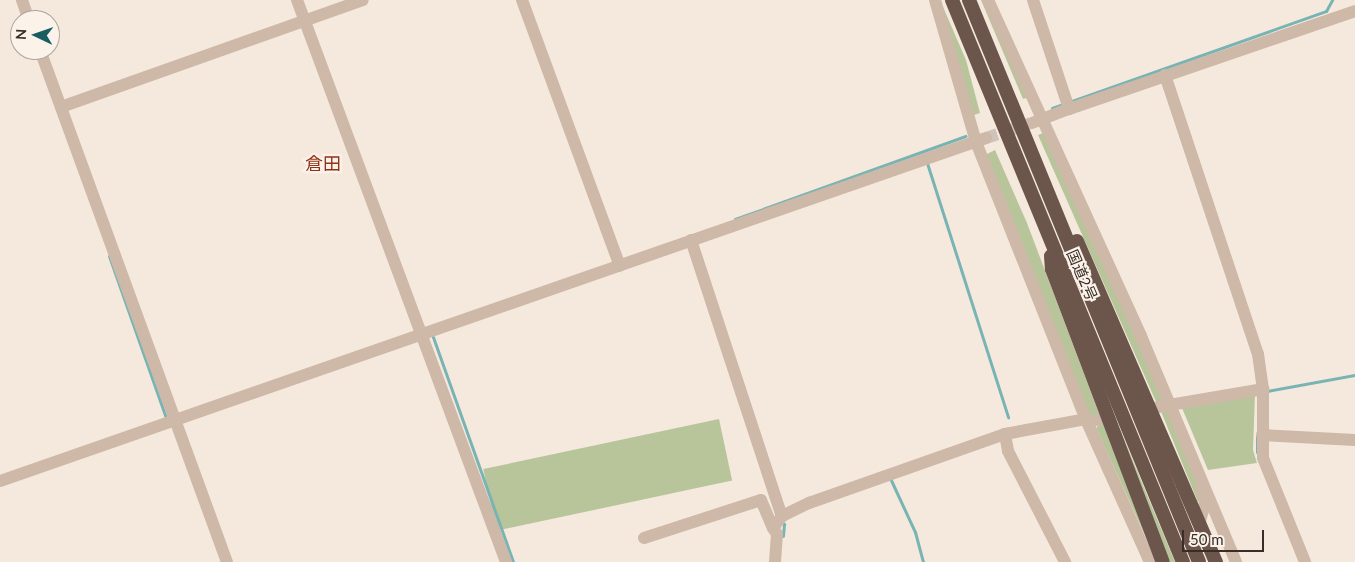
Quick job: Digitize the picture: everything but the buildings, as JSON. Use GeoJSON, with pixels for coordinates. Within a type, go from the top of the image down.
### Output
{"type":"FeatureCollection","features":[{"type":"Feature","properties":{"kind":"highway","name":"国道2号"},"geometry":{"type":"LineString","coordinates":[[952,0],[1184,562]]}},
{"type":"Feature","properties":{"kind":"highway","name":"国道2号"},"geometry":{"type":"LineString","coordinates":[[969,0],[1199,562]]}},
{"type":"Feature","properties":{"kind":"highway"},"geometry":{"type":"LineString","coordinates":[[1004,86],[1089,266],[1216,562]]}},
{"type":"Feature","properties":{"kind":"highway"},"geometry":{"type":"LineString","coordinates":[[1050,240],[1052,269],[1163,562]]}},
{"type":"Feature","properties":{"kind":"street"},"geometry":{"type":"LineString","coordinates":[[297,0],[506,562]]}},
{"type":"Feature","properties":{"kind":"street"},"geometry":{"type":"LineString","coordinates":[[61,107],[363,0]]}},
{"type":"Feature","properties":{"kind":"street"},"geometry":{"type":"LineString","coordinates":[[522,0],[619,262]]}},
{"type":"Feature","properties":{"kind":"street"},"geometry":{"type":"LineString","coordinates":[[936,0],[981,140],[1086,420],[1150,562]]}},
{"type":"Feature","properties":{"kind":"street"},"geometry":{"type":"LineString","coordinates":[[988,0],[1038,121],[1164,406],[1184,433],[1236,562]]}},
{"type":"Feature","properties":{"kind":"street"},"geometry":{"type":"LineString","coordinates":[[1033,0],[1068,105]]}},
{"type":"Feature","properties":{"kind":"street"},"geometry":{"type":"LineString","coordinates":[[1038,121],[1068,105],[1165,75],[1355,10]]}},
{"type":"Feature","properties":{"kind":"street"},"geometry":{"type":"LineString","coordinates":[[44,60],[172,417],[227,562]]}},
{"type":"Feature","properties":{"kind":"street"},"geometry":{"type":"LineString","coordinates":[[1165,75],[1248,322],[1262,371],[1263,458],[1305,562]]}},
{"type":"Feature","properties":{"kind":"street"},"geometry":{"type":"LineString","coordinates":[[0,481],[172,417],[619,262],[690,240],[981,140]]}},
{"type":"Feature","properties":{"kind":"street"},"geometry":{"type":"LineString","coordinates":[[690,240],[779,521],[775,562]]}},
{"type":"Feature","properties":{"kind":"street"},"geometry":{"type":"LineString","coordinates":[[1164,406],[1263,389]]}},
{"type":"Feature","properties":{"kind":"street"},"geometry":{"type":"LineString","coordinates":[[779,521],[809,503],[1005,434],[1101,419]]}},
{"type":"Feature","properties":{"kind":"street"},"geometry":{"type":"LineString","coordinates":[[1184,433],[1204,495],[1200,522]]}},
{"type":"Feature","properties":{"kind":"street"},"geometry":{"type":"LineString","coordinates":[[1005,434],[1008,450],[1066,562]]}},
{"type":"Feature","properties":{"kind":"street"},"geometry":{"type":"LineString","coordinates":[[1262,435],[1355,440]]}},
{"type":"Feature","properties":{"kind":"street"},"geometry":{"type":"LineString","coordinates":[[644,538],[761,500],[779,521]]}},
{"type":"Feature","properties":{"kind":"green space"},"geometry":{"type":"Polygon","coordinates":[[[981,0],[983,0],[1030,97],[1023,99],[981,0]]]}},
{"type":"Feature","properties":{"kind":"green space"},"geometry":{"type":"Polygon","coordinates":[[[943,7],[966,60],[980,113],[971,116],[943,7]]]}},
{"type":"Feature","properties":{"kind":"green space"},"geometry":{"type":"Polygon","coordinates":[[[1046,132],[1163,400],[1157,404],[1038,135],[1046,132]]]}},
{"type":"Feature","properties":{"kind":"green space"},"geometry":{"type":"Polygon","coordinates":[[[995,150],[1027,223],[1100,416],[1088,415],[985,155],[995,150]]]}},
{"type":"Feature","properties":{"kind":"green space"},"geometry":{"type":"Polygon","coordinates":[[[1104,390],[1145,490],[1175,562],[1170,562],[1104,390]]]}},
{"type":"Feature","properties":{"kind":"green space"},"geometry":{"type":"Polygon","coordinates":[[[1255,395],[1253,450],[1257,463],[1208,470],[1182,408],[1255,395]]]}},
{"type":"Feature","properties":{"kind":"green space"},"geometry":{"type":"Polygon","coordinates":[[[1160,409],[1167,411],[1202,495],[1198,502],[1160,409]]]}},
{"type":"Feature","properties":{"kind":"green space"},"geometry":{"type":"Polygon","coordinates":[[[719,419],[732,481],[496,531],[483,469],[719,419]]]}},
{"type":"Feature","properties":{"kind":"green space"},"geometry":{"type":"Polygon","coordinates":[[[1104,420],[1148,542],[1096,428],[1104,420]]]}},
{"type":"Feature","properties":{"kind":"waterway"},"geometry":{"type":"LineString","coordinates":[[1069,102],[1326,11],[1332,0]]}},
{"type":"Feature","properties":{"kind":"waterway"},"geometry":{"type":"LineString","coordinates":[[1052,108],[1063,104]]}},
{"type":"Feature","properties":{"kind":"waterway"},"geometry":{"type":"LineString","coordinates":[[735,219],[966,136]]}},
{"type":"Feature","properties":{"kind":"waterway"},"geometry":{"type":"LineString","coordinates":[[927,163],[1008,417]]}},
{"type":"Feature","properties":{"kind":"waterway"},"geometry":{"type":"LineString","coordinates":[[109,256],[166,418]]}},
{"type":"Feature","properties":{"kind":"waterway"},"geometry":{"type":"LineString","coordinates":[[433,337],[513,562]]}},
{"type":"Feature","properties":{"kind":"waterway"},"geometry":{"type":"LineString","coordinates":[[1267,391],[1355,375]]}},
{"type":"Feature","properties":{"kind":"waterway"},"geometry":{"type":"LineString","coordinates":[[1257,436],[1257,452]]}},
{"type":"Feature","properties":{"kind":"waterway"},"geometry":{"type":"LineString","coordinates":[[890,478],[915,532],[923,562]]}},
{"type":"Feature","properties":{"kind":"waterway"},"geometry":{"type":"LineString","coordinates":[[781,522],[784,524],[783,536]]}},
{"type":"Feature","properties":{"kind":"tunnel"},"geometry":{"type":"LineString","coordinates":[[986,138],[1031,123]]}},
{"type":"Feature","properties":{"kind":"district","name":"倉田"},"geometry":{"type":"Point","coordinates":[323,163]}}]}
